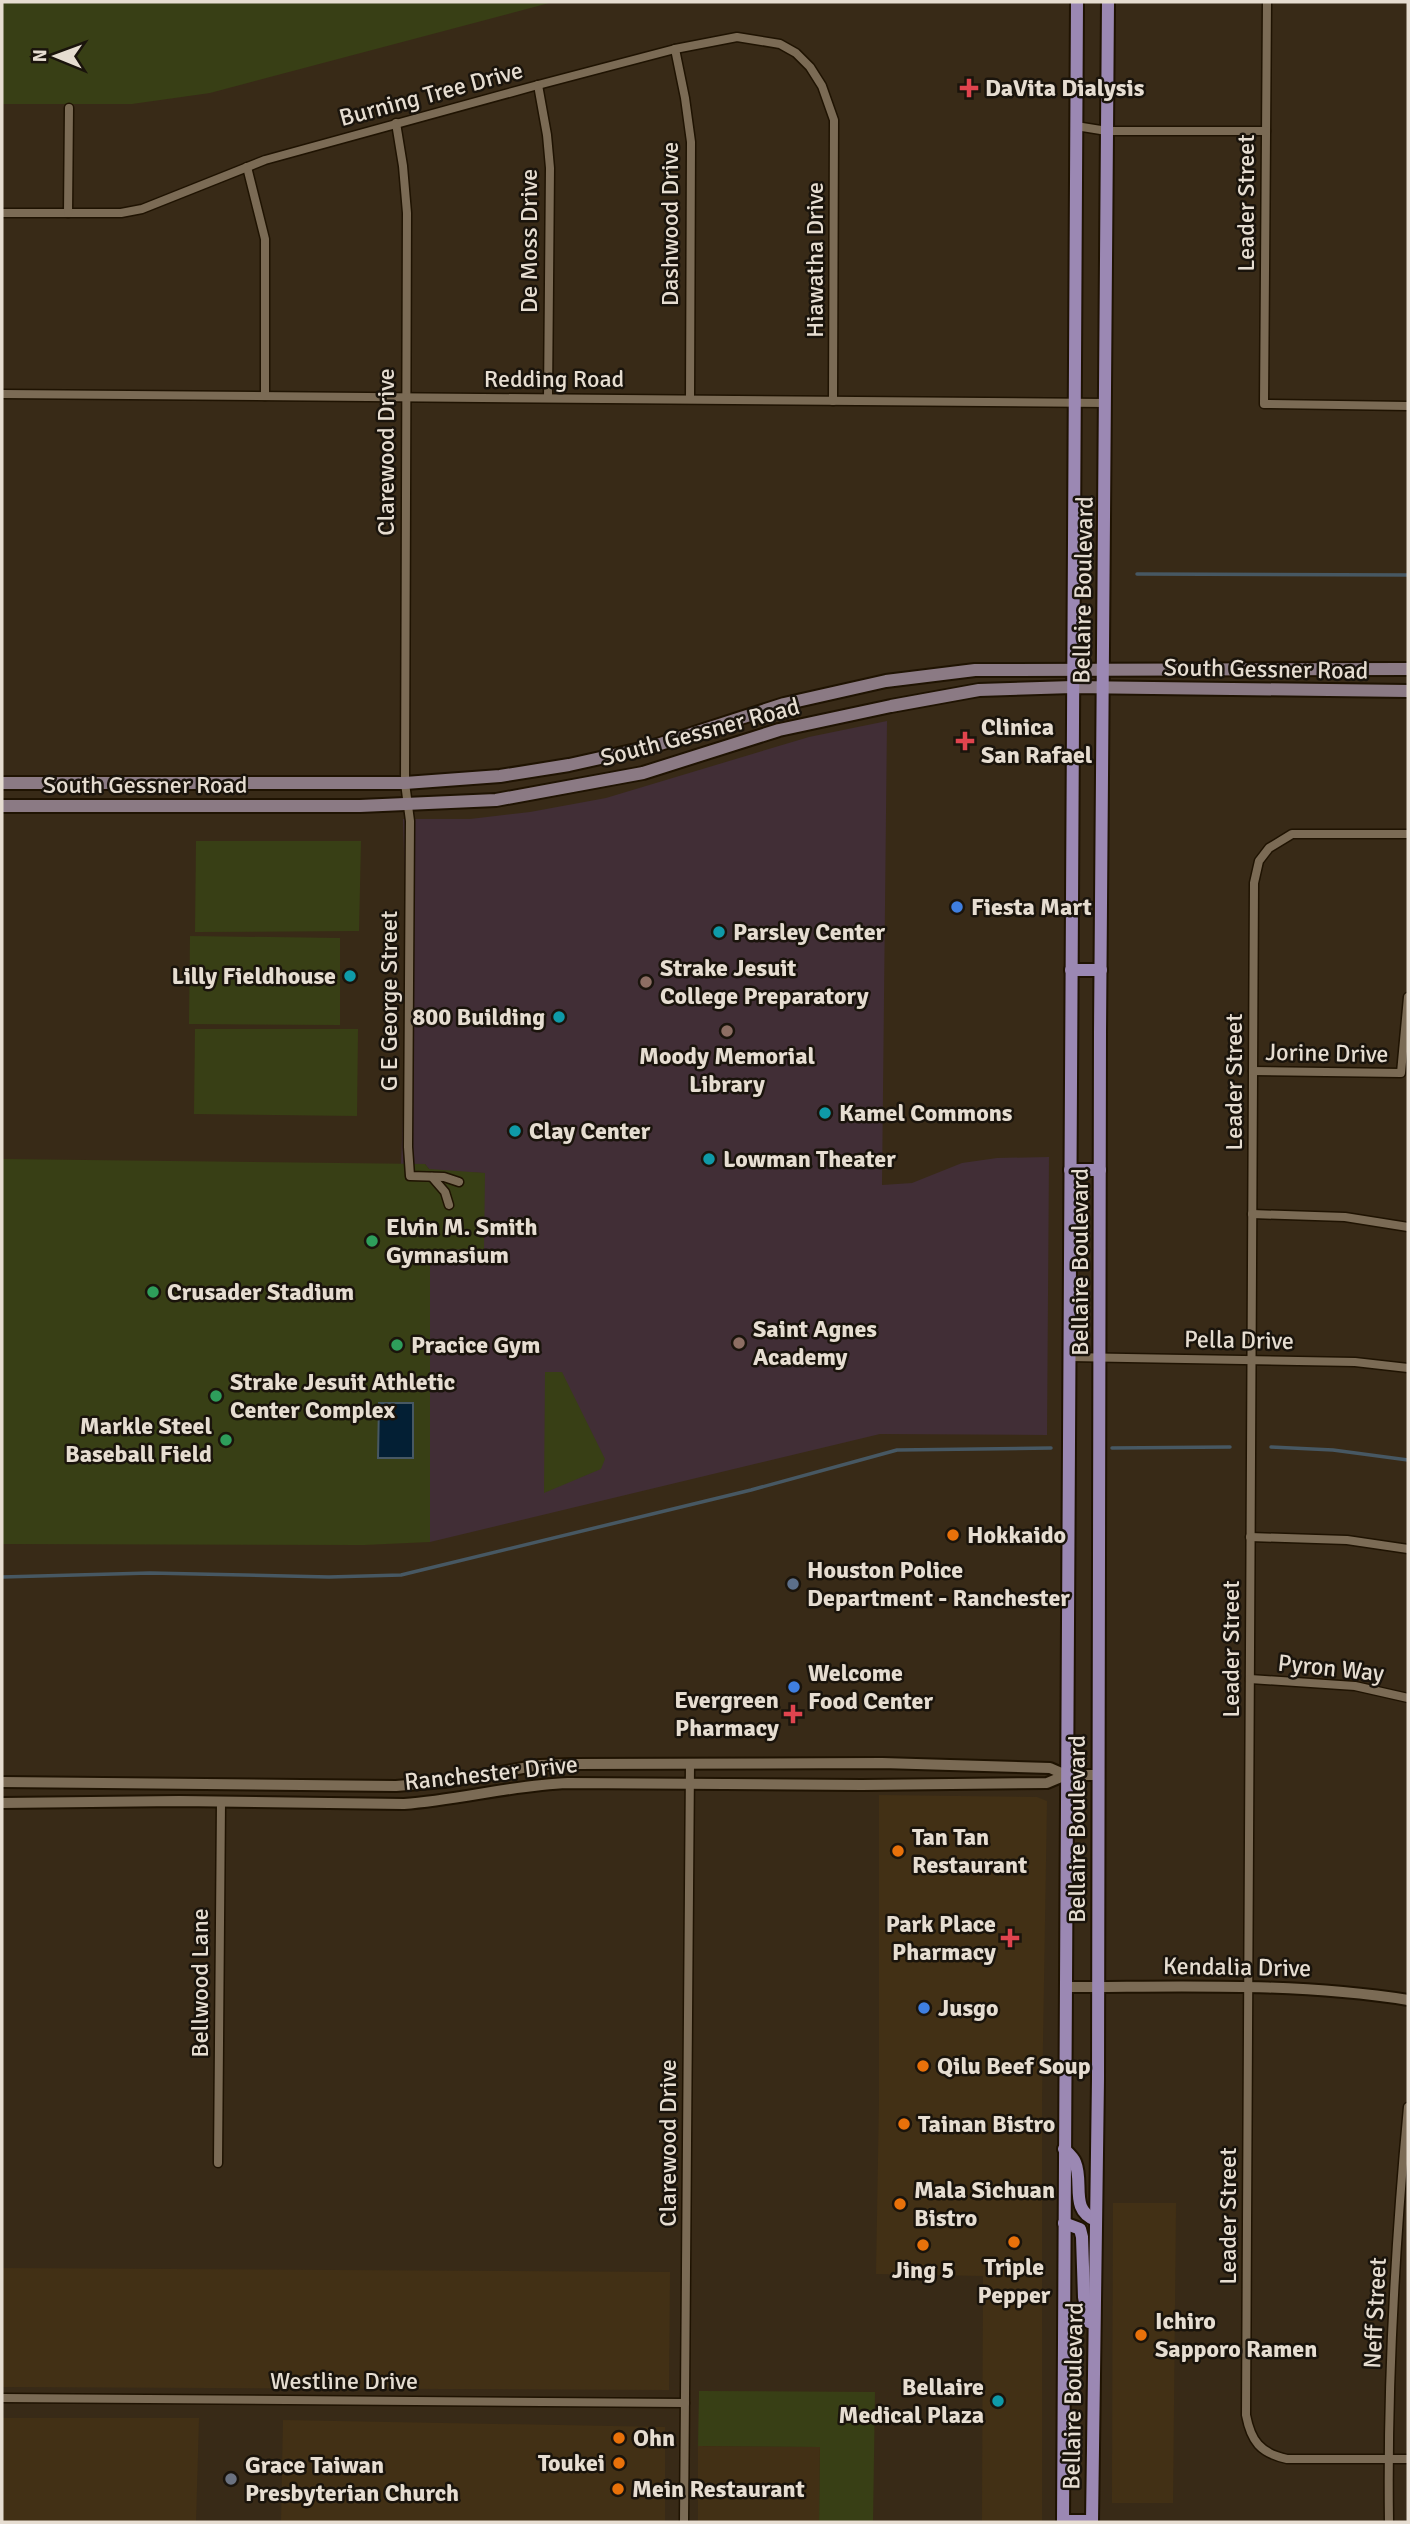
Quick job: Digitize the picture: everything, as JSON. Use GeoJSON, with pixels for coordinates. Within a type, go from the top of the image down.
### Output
{"type":"FeatureCollection","features":[{"type":"Feature","properties":{"kind":"main road","name":"Bellaire Boulevard"},"geometry":{"type":"LineString","coordinates":[[1063,2521],[1077,2]]}},
{"type":"Feature","properties":{"kind":"main road","name":"Bellaire Boulevard"},"geometry":{"type":"LineString","coordinates":[[1092,2521],[1098,1987],[1101,970],[1108,2]]}},
{"type":"Feature","properties":{"kind":"main road"},"geometry":{"type":"LineString","coordinates":[[1314,668],[1314,691]]}},
{"type":"Feature","properties":{"kind":"main road","name":"South Gessner Road"},"geometry":{"type":"LineString","coordinates":[[2,783],[405,783],[500,776],[569,765],[654,746],[784,704],[886,681],[975,670],[1408,669]]}},
{"type":"Feature","properties":{"kind":"main road"},"geometry":{"type":"LineString","coordinates":[[886,681],[891,706]]}},
{"type":"Feature","properties":{"kind":"main road","name":"South Gessner Road"},"geometry":{"type":"LineString","coordinates":[[2,806],[245,806],[496,800],[643,773],[779,730],[979,690],[1073,687],[1408,691]]}},
{"type":"Feature","properties":{"kind":"main road"},"geometry":{"type":"LineString","coordinates":[[107,783],[107,806]]}},
{"type":"Feature","properties":{"kind":"main road"},"geometry":{"type":"LineString","coordinates":[[245,806],[246,783]]}},
{"type":"Feature","properties":{"kind":"main road"},"geometry":{"type":"LineString","coordinates":[[1071,970],[1101,970]]}},
{"type":"Feature","properties":{"kind":"main road"},"geometry":{"type":"LineString","coordinates":[[1070,1170],[1100,1170]]}},
{"type":"Feature","properties":{"kind":"main road"},"geometry":{"type":"LineString","coordinates":[[1064,2148],[1075,2161],[1079,2206],[1088,2217],[1096,2220]]}},
{"type":"Feature","properties":{"kind":"main road"},"geometry":{"type":"LineString","coordinates":[[1064,2223],[1080,2229],[1083,2237],[1084,2297],[1095,2346]]}},
{"type":"Feature","properties":{"kind":"main road"},"geometry":{"type":"LineString","coordinates":[[1063,2521],[1092,2521]]}},
{"type":"Feature","properties":{"kind":"street","name":"Leader Street"},"geometry":{"type":"LineString","coordinates":[[1267,2],[1264,404],[1408,406]]}},
{"type":"Feature","properties":{"kind":"street","name":"Burning Tree Drive"},"geometry":{"type":"LineString","coordinates":[[2,213],[121,213],[142,209],[247,167],[396,123],[675,49],[737,37],[780,44],[796,53],[810,67],[822,86],[834,120]]}},
{"type":"Feature","properties":{"kind":"street","name":"Dashwood Drive"},"geometry":{"type":"LineString","coordinates":[[675,49],[691,142],[690,400]]}},
{"type":"Feature","properties":{"kind":"street","name":"De Moss Drive"},"geometry":{"type":"LineString","coordinates":[[538,85],[550,168],[548,398]]}},
{"type":"Feature","properties":{"kind":"street"},"geometry":{"type":"LineString","coordinates":[[68,213],[69,108]]}},
{"type":"Feature","properties":{"kind":"street","name":"Hiawatha Drive"},"geometry":{"type":"LineString","coordinates":[[833,401],[834,120]]}},
{"type":"Feature","properties":{"kind":"street","name":"Clarewood Drive"},"geometry":{"type":"LineString","coordinates":[[396,123],[407,213],[407,804]]}},
{"type":"Feature","properties":{"kind":"street"},"geometry":{"type":"LineString","coordinates":[[1076,126],[1107,131],[1266,131]]}},
{"type":"Feature","properties":{"kind":"street"},"geometry":{"type":"LineString","coordinates":[[247,167],[262,221],[266,247],[265,396]]}},
{"type":"Feature","properties":{"kind":"street","name":"Redding Road"},"geometry":{"type":"LineString","coordinates":[[2,394],[1106,403]]}},
{"type":"Feature","properties":{"kind":"street","name":"G E George Street"},"geometry":{"type":"LineString","coordinates":[[407,804],[410,821],[407,1114],[410,1177],[443,1177],[459,1182]]}},
{"type":"Feature","properties":{"kind":"street","name":"Leader Street"},"geometry":{"type":"LineString","coordinates":[[1388,2459],[1287,2459],[1274,2456],[1262,2450],[1250,2434],[1246,2415],[1254,883],[1259,861],[1269,848],[1292,834],[1408,834]]}},
{"type":"Feature","properties":{"kind":"street","name":"Jorine Drive"},"geometry":{"type":"LineString","coordinates":[[1253,1072],[1401,1073],[1408,996]]}},
{"type":"Feature","properties":{"kind":"street","name":"G E George Street"},"geometry":{"type":"LineString","coordinates":[[432,1177],[445,1192],[449,1205]]}},
{"type":"Feature","properties":{"kind":"street"},"geometry":{"type":"LineString","coordinates":[[1252,1214],[1345,1217],[1408,1227]]}},
{"type":"Feature","properties":{"kind":"street","name":"Pella Drive"},"geometry":{"type":"LineString","coordinates":[[1069,1357],[1354,1362],[1408,1368]]}},
{"type":"Feature","properties":{"kind":"street"},"geometry":{"type":"LineString","coordinates":[[1251,1537],[1347,1540],[1408,1549]]}},
{"type":"Feature","properties":{"kind":"street","name":"Pyron Way"},"geometry":{"type":"LineString","coordinates":[[1250,1679],[1355,1686],[1408,1698]]}},
{"type":"Feature","properties":{"kind":"street"},"geometry":{"type":"LineString","coordinates":[[881,1763],[881,1785]]}},
{"type":"Feature","properties":{"kind":"street","name":"Ranchester Drive"},"geometry":{"type":"LineString","coordinates":[[2,1782],[421,1785],[540,1765],[690,1764],[881,1763],[1050,1768],[1066,1775],[1098,1775]]}},
{"type":"Feature","properties":{"kind":"street","name":"Clarewood Drive"},"geometry":{"type":"LineString","coordinates":[[684,2522],[690,1764]]}},
{"type":"Feature","properties":{"kind":"street"},"geometry":{"type":"LineString","coordinates":[[540,1765],[544,1784]]}},
{"type":"Feature","properties":{"kind":"street"},"geometry":{"type":"LineString","coordinates":[[961,1784],[962,1766]]}},
{"type":"Feature","properties":{"kind":"street","name":"Ranchester Drive"},"geometry":{"type":"LineString","coordinates":[[2,1802],[404,1804],[435,1802],[544,1784],[1051,1783],[1066,1775]]}},
{"type":"Feature","properties":{"kind":"street"},"geometry":{"type":"LineString","coordinates":[[38,1784],[38,1803]]}},
{"type":"Feature","properties":{"kind":"street"},"geometry":{"type":"LineString","coordinates":[[179,1785],[179,1801]]}},
{"type":"Feature","properties":{"kind":"street"},"geometry":{"type":"LineString","coordinates":[[361,1786],[361,1804]]}},
{"type":"Feature","properties":{"kind":"street","name":"Bellwood Lane"},"geometry":{"type":"LineString","coordinates":[[218,2163],[221,1802]]}},
{"type":"Feature","properties":{"kind":"street","name":"Kendalia Drive"},"geometry":{"type":"LineString","coordinates":[[1065,1987],[1341,1990],[1408,2000]]}},
{"type":"Feature","properties":{"kind":"street","name":"Neff Street"},"geometry":{"type":"LineString","coordinates":[[1389,2522],[1392,2328],[1408,2107]]}},
{"type":"Feature","properties":{"kind":"street","name":"Westline Drive"},"geometry":{"type":"LineString","coordinates":[[2,2398],[685,2403]]}},
{"type":"Feature","properties":{"kind":"street"},"geometry":{"type":"LineString","coordinates":[[1388,2459],[1408,2459]]}},
{"type":"Feature","properties":{"kind":"shaded area","name":"Strake Jesuit College Preparatory"},"geometry":{"type":"Polygon","coordinates":[[[887,721],[882,1185],[912,1183],[962,1163],[997,1158],[1049,1157],[1047,1435],[880,1434],[430,1542],[430,1249],[484,1173],[438,1171],[429,1169],[425,1164],[401,1164],[408,992],[403,819],[470,819],[530,812],[606,798],[809,737],[887,721]]]}},
{"type":"Feature","properties":{"kind":"shaded area"},"geometry":{"type":"Polygon","coordinates":[[[879,1795],[1037,1797],[1047,1801],[1042,2102],[1042,2522],[982,2522],[983,2276],[876,2274],[879,1795]]]}},
{"type":"Feature","properties":{"kind":"shaded area"},"geometry":{"type":"Polygon","coordinates":[[[1113,2203],[1176,2203],[1173,2503],[1112,2503],[1113,2203]]]}},
{"type":"Feature","properties":{"kind":"shaded area"},"geometry":{"type":"Polygon","coordinates":[[[2,2268],[670,2272],[669,2390],[2,2387],[2,2268]]]}},
{"type":"Feature","properties":{"kind":"shaded area"},"geometry":{"type":"Polygon","coordinates":[[[2,2418],[199,2418],[196,2522],[2,2522],[2,2418]]]}},
{"type":"Feature","properties":{"kind":"shaded area"},"geometry":{"type":"Polygon","coordinates":[[[283,2420],[665,2427],[665,2522],[281,2522],[283,2420]]]}},
{"type":"Feature","properties":{"kind":"shaded area"},"geometry":{"type":"Polygon","coordinates":[[[698,2446],[820,2447],[819,2522],[698,2522],[698,2446]]]}},
{"type":"Feature","properties":{"kind":"green space"},"geometry":{"type":"Polygon","coordinates":[[[2,2],[553,2],[210,93],[132,104],[2,104],[2,2]]]}},
{"type":"Feature","properties":{"kind":"green space"},"geometry":{"type":"Polygon","coordinates":[[[196,841],[361,841],[359,931],[195,932],[196,841]]]}},
{"type":"Feature","properties":{"kind":"green space"},"geometry":{"type":"Polygon","coordinates":[[[190,936],[340,938],[340,1025],[189,1024],[190,936]]]}},
{"type":"Feature","properties":{"kind":"green space"},"geometry":{"type":"Polygon","coordinates":[[[195,1029],[358,1029],[357,1116],[194,1114],[195,1029]]]}},
{"type":"Feature","properties":{"kind":"green space","name":"Strake Jesuit Athletic Center Complex"},"geometry":{"type":"Polygon","coordinates":[[[2,1159],[425,1164],[429,1169],[485,1173],[484,1249],[430,1250],[430,1542],[364,1545],[2,1544],[2,1159]]]}},
{"type":"Feature","properties":{"kind":"green space"},"geometry":{"type":"Polygon","coordinates":[[[545,1372],[562,1372],[605,1459],[601,1469],[544,1493],[545,1372]]]}},
{"type":"Feature","properties":{"kind":"green space"},"geometry":{"type":"Polygon","coordinates":[[[699,2391],[875,2392],[873,2522],[819,2522],[820,2447],[698,2446],[699,2391]]]}},
{"type":"Feature","properties":{"kind":"water"},"geometry":{"type":"Polygon","coordinates":[[[379,1403],[413,1403],[413,1458],[378,1458],[379,1403]]]}},
{"type":"Feature","properties":{"kind":"waterway"},"geometry":{"type":"LineString","coordinates":[[1137,574],[1408,575]]}},
{"type":"Feature","properties":{"kind":"waterway"},"geometry":{"type":"LineString","coordinates":[[1112,1448],[1230,1447]]}},
{"type":"Feature","properties":{"kind":"waterway"},"geometry":{"type":"LineString","coordinates":[[1271,1447],[1333,1450],[1408,1460]]}},
{"type":"Feature","properties":{"kind":"waterway"},"geometry":{"type":"LineString","coordinates":[[2,1577],[150,1573],[329,1577],[401,1575],[751,1490],[897,1450],[1051,1448]]}},
{"type":"Feature","properties":{"kind":"place","name":"DaVita Dialysis"},"geometry":{"type":"Point","coordinates":[969,88]}},
{"type":"Feature","properties":{"kind":"place","name":"Clinica San Rafael"},"geometry":{"type":"Point","coordinates":[965,741]}},
{"type":"Feature","properties":{"kind":"place","name":"Fiesta Mart"},"geometry":{"type":"Point","coordinates":[957,907]}},
{"type":"Feature","properties":{"kind":"place","name":"Parsley Center"},"geometry":{"type":"Point","coordinates":[719,932]}},
{"type":"Feature","properties":{"kind":"place","name":"Lilly Fieldhouse"},"geometry":{"type":"Point","coordinates":[350,976]}},
{"type":"Feature","properties":{"kind":"place","name":"Strake Jesuit College Preparatory"},"geometry":{"type":"Point","coordinates":[646,982]}},
{"type":"Feature","properties":{"kind":"place","name":"800 Building"},"geometry":{"type":"Point","coordinates":[559,1017]}},
{"type":"Feature","properties":{"kind":"place","name":"Moody Memorial Library"},"geometry":{"type":"Point","coordinates":[727,1031]}},
{"type":"Feature","properties":{"kind":"place","name":"Kamel Commons"},"geometry":{"type":"Point","coordinates":[825,1113]}},
{"type":"Feature","properties":{"kind":"place","name":"Clay Center"},"geometry":{"type":"Point","coordinates":[515,1131]}},
{"type":"Feature","properties":{"kind":"place","name":"Lowman Theater"},"geometry":{"type":"Point","coordinates":[709,1159]}},
{"type":"Feature","properties":{"kind":"place","name":"Elvin M. Smith Gymnasium"},"geometry":{"type":"Point","coordinates":[372,1241]}},
{"type":"Feature","properties":{"kind":"place","name":"Crusader Stadium"},"geometry":{"type":"Point","coordinates":[153,1292]}},
{"type":"Feature","properties":{"kind":"place","name":"Saint Agnes Academy"},"geometry":{"type":"Point","coordinates":[739,1343]}},
{"type":"Feature","properties":{"kind":"place","name":"Pracice Gym"},"geometry":{"type":"Point","coordinates":[397,1345]}},
{"type":"Feature","properties":{"kind":"place","name":"Strake Jesuit Athletic Center Complex"},"geometry":{"type":"Point","coordinates":[216,1396]}},
{"type":"Feature","properties":{"kind":"place","name":"Markle Steel Baseball Field"},"geometry":{"type":"Point","coordinates":[226,1440]}},
{"type":"Feature","properties":{"kind":"place","name":"Hokkaido"},"geometry":{"type":"Point","coordinates":[953,1535]}},
{"type":"Feature","properties":{"kind":"place","name":"Houston Police Department - Ranchester"},"geometry":{"type":"Point","coordinates":[793,1584]}},
{"type":"Feature","properties":{"kind":"place","name":"Welcome Food Center"},"geometry":{"type":"Point","coordinates":[794,1687]}},
{"type":"Feature","properties":{"kind":"place","name":"Evergreen Pharmacy"},"geometry":{"type":"Point","coordinates":[793,1714]}},
{"type":"Feature","properties":{"kind":"place","name":"Tan Tan Restaurant"},"geometry":{"type":"Point","coordinates":[898,1851]}},
{"type":"Feature","properties":{"kind":"place","name":"Park Place Pharmacy"},"geometry":{"type":"Point","coordinates":[1010,1938]}},
{"type":"Feature","properties":{"kind":"place","name":"Jusgo"},"geometry":{"type":"Point","coordinates":[924,2008]}},
{"type":"Feature","properties":{"kind":"place","name":"Qilu Beef Soup"},"geometry":{"type":"Point","coordinates":[923,2066]}},
{"type":"Feature","properties":{"kind":"place","name":"Tainan Bistro"},"geometry":{"type":"Point","coordinates":[904,2124]}},
{"type":"Feature","properties":{"kind":"place","name":"Mala Sichuan Bistro"},"geometry":{"type":"Point","coordinates":[900,2204]}},
{"type":"Feature","properties":{"kind":"place","name":"Triple Pepper"},"geometry":{"type":"Point","coordinates":[1014,2242]}},
{"type":"Feature","properties":{"kind":"place","name":"Jing 5"},"geometry":{"type":"Point","coordinates":[923,2245]}},
{"type":"Feature","properties":{"kind":"place","name":"Ichiro Sapporo Ramen"},"geometry":{"type":"Point","coordinates":[1141,2335]}},
{"type":"Feature","properties":{"kind":"place","name":"Bellaire Medical Plaza"},"geometry":{"type":"Point","coordinates":[998,2401]}},
{"type":"Feature","properties":{"kind":"place","name":"Ohn"},"geometry":{"type":"Point","coordinates":[619,2438]}},
{"type":"Feature","properties":{"kind":"place","name":"Toukei"},"geometry":{"type":"Point","coordinates":[619,2463]}},
{"type":"Feature","properties":{"kind":"place","name":"Grace Taiwan Presbyterian Church"},"geometry":{"type":"Point","coordinates":[231,2479]}},
{"type":"Feature","properties":{"kind":"place","name":"Mein Restaurant"},"geometry":{"type":"Point","coordinates":[618,2489]}}]}
